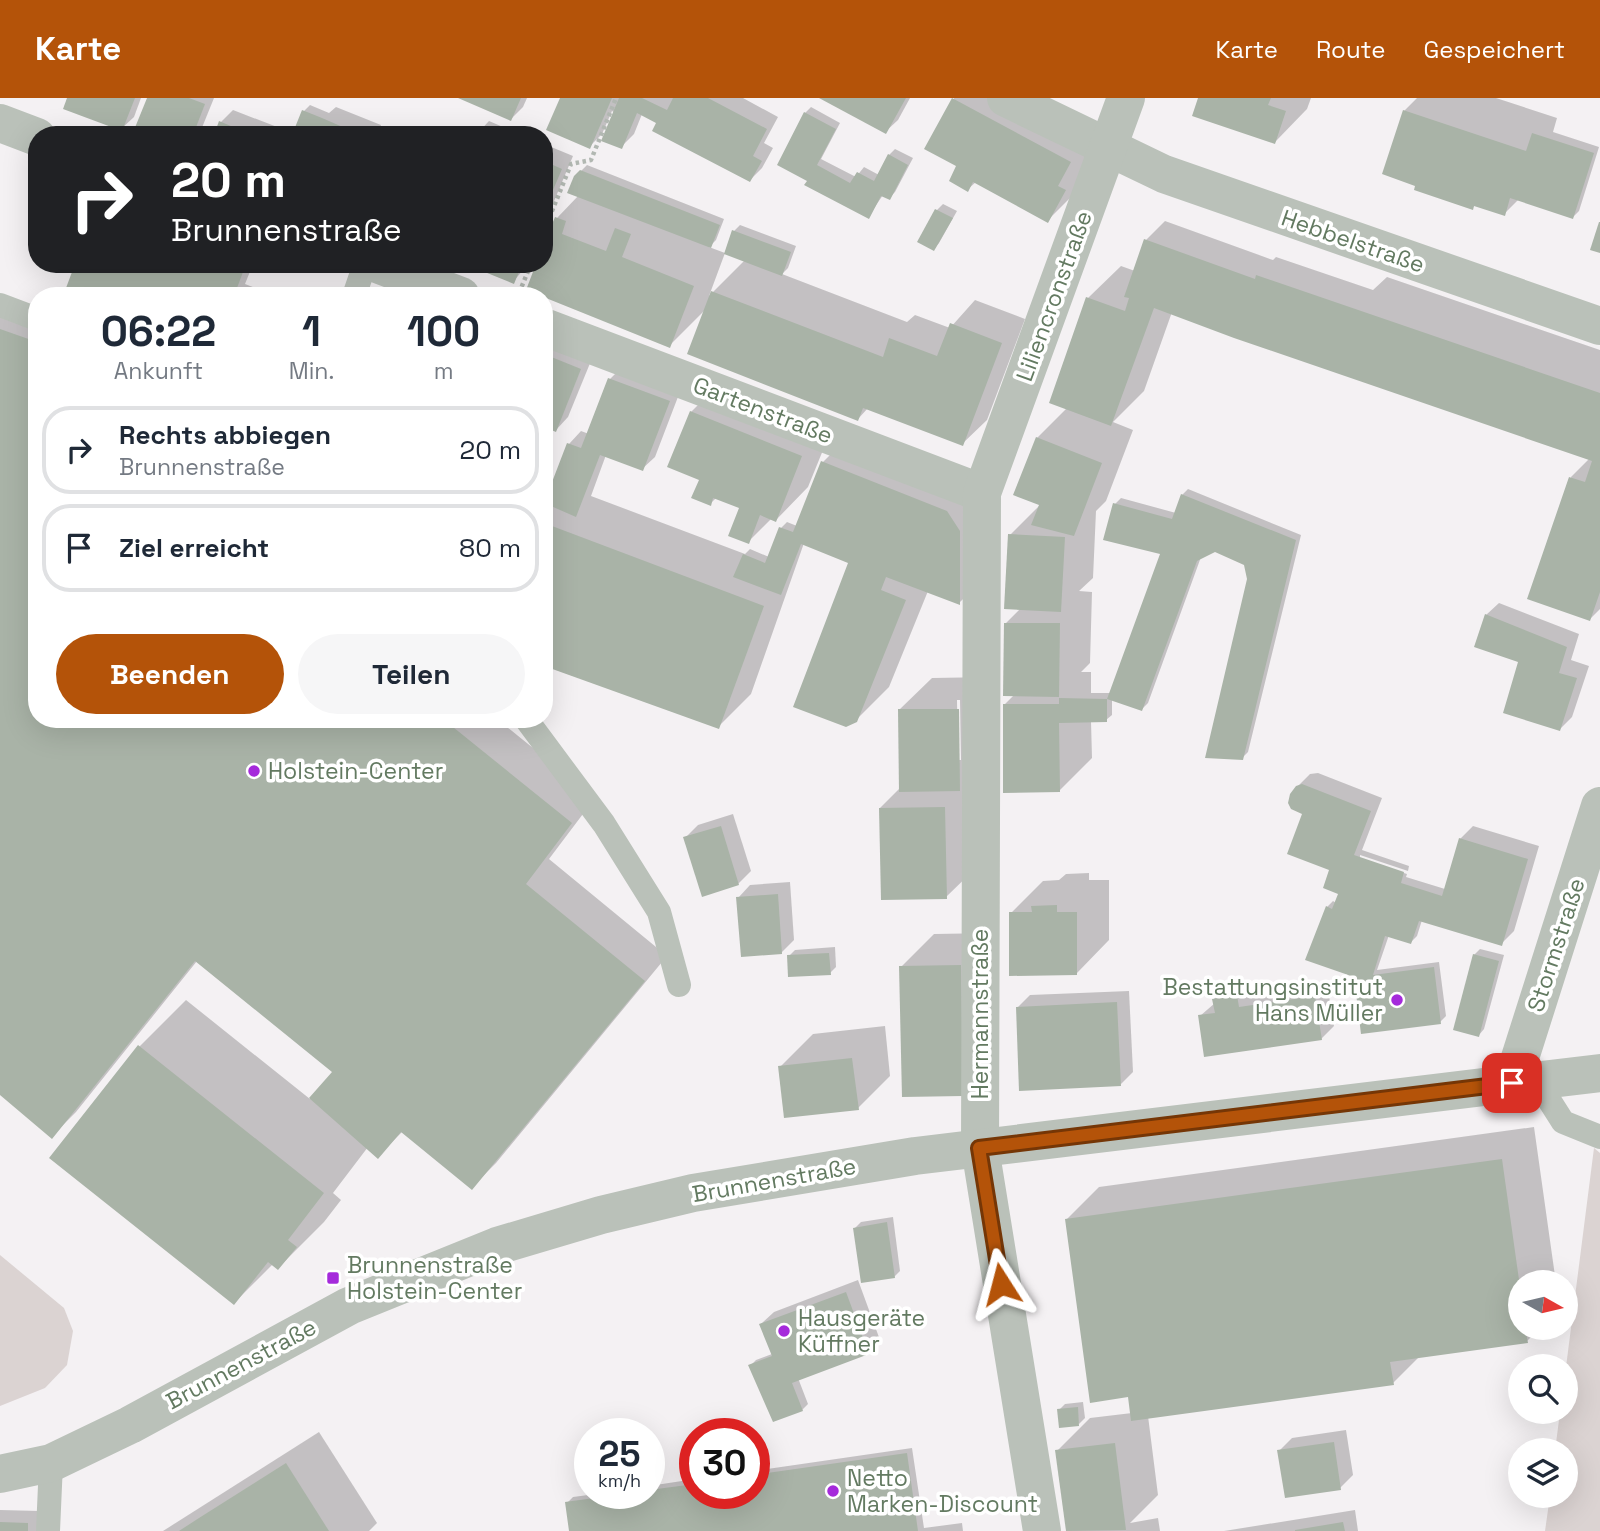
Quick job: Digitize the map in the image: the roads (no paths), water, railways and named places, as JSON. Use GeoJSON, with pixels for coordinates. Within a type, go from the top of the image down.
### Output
{"type":"FeatureCollection","features":[{"type":"Feature","properties":{"kind":"street","name":"Hebbelstraße"},"geometry":{"type":"LineString","coordinates":[[1006,98],[1108,149],[1189,183],[1600,326]]}},
{"type":"Feature","properties":{"kind":"street","name":"Liliencronstraße"},"geometry":{"type":"LineString","coordinates":[[982,493],[1126,98]]}},
{"type":"Feature","properties":{"kind":"street"},"geometry":{"type":"LineString","coordinates":[[0,122],[28,133]]}},
{"type":"Feature","properties":{"kind":"street"},"geometry":{"type":"LineString","coordinates":[[400,273],[437,287]]}},
{"type":"Feature","properties":{"kind":"street","name":"Gartenstraße"},"geometry":{"type":"LineString","coordinates":[[553,330],[982,493]]}},
{"type":"Feature","properties":{"kind":"street","name":"Hermannstraße"},"geometry":{"type":"LineString","coordinates":[[982,493],[979,1148],[1042,1531]]}},
{"type":"Feature","properties":{"kind":"street","name":"Stormstraße"},"geometry":{"type":"LineString","coordinates":[[1524,1082],[1600,806]]}},
{"type":"Feature","properties":{"kind":"street","name":"Brunnenstraße"},"geometry":{"type":"LineString","coordinates":[[0,1474],[51,1463],[130,1425],[349,1306],[497,1246],[601,1215],[693,1193],[915,1156],[1600,1073]]}},
{"type":"Feature","properties":{"kind":"lane"},"geometry":{"type":"LineString","coordinates":[[0,305],[28,316]]}},
{"type":"Feature","properties":{"kind":"lane"},"geometry":{"type":"LineString","coordinates":[[533,728],[604,824],[659,912],[679,985]]}},
{"type":"Feature","properties":{"kind":"lane"},"geometry":{"type":"LineString","coordinates":[[1524,1082],[1563,1122],[1600,1137]]}},
{"type":"Feature","properties":{"kind":"lane"},"geometry":{"type":"LineString","coordinates":[[48,1531],[51,1463]]}},
{"type":"Feature","properties":{"kind":"place","name":"Holstein-Center"},"geometry":{"type":"Point","coordinates":[254,771]}},
{"type":"Feature","properties":{"kind":"place","name":"Bestattungsinstitut Hans Müller"},"geometry":{"type":"Point","coordinates":[1397,1000]}},
{"type":"Feature","properties":{"kind":"place","name":"Brunnenstraße Holstein-Center"},"geometry":{"type":"Point","coordinates":[333,1278]}},
{"type":"Feature","properties":{"kind":"place","name":"Hausgeräte Küffner"},"geometry":{"type":"Point","coordinates":[784,1331]}},
{"type":"Feature","properties":{"kind":"place","name":"Netto Marken-Discount"},"geometry":{"type":"Point","coordinates":[833,1491]}}]}
